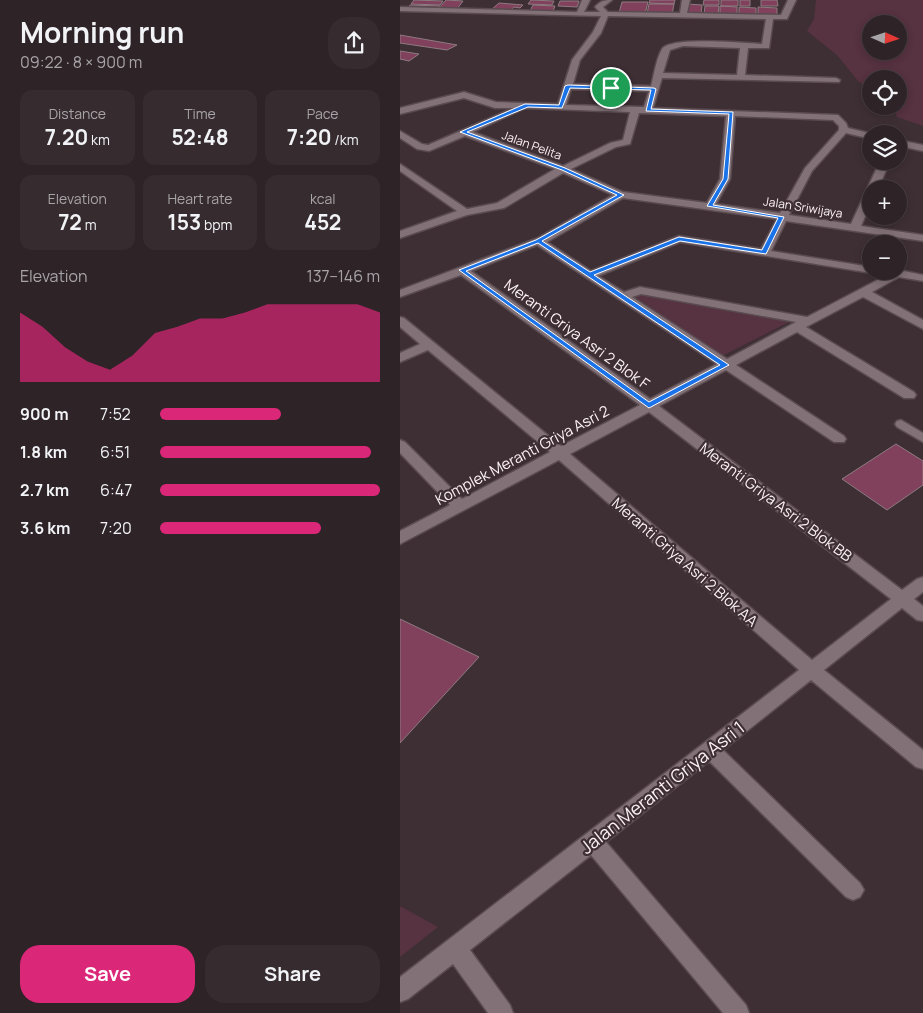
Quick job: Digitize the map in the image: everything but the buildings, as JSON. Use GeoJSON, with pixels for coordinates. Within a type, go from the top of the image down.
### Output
{"type":"FeatureCollection","features":[{"type":"Feature","properties":{"kind":"street"},"geometry":{"type":"LineString","coordinates":[[400,4],[407,0]]}},
{"type":"Feature","properties":{"kind":"street"},"geometry":{"type":"LineString","coordinates":[[579,14],[586,0]]}},
{"type":"Feature","properties":{"kind":"street"},"geometry":{"type":"LineString","coordinates":[[606,14],[599,7],[608,0]]}},
{"type":"Feature","properties":{"kind":"street"},"geometry":{"type":"LineString","coordinates":[[683,16],[686,0]]}},
{"type":"Feature","properties":{"kind":"street"},"geometry":{"type":"LineString","coordinates":[[400,9],[784,17],[792,0]]}},
{"type":"Feature","properties":{"kind":"street"},"geometry":{"type":"LineString","coordinates":[[561,107],[576,60],[597,33],[606,14]]}},
{"type":"Feature","properties":{"kind":"street"},"geometry":{"type":"LineString","coordinates":[[648,110],[666,49],[670,46],[684,44],[766,46],[770,17]]}},
{"type":"Feature","properties":{"kind":"street"},"geometry":{"type":"LineString","coordinates":[[741,77],[744,46]]}},
{"type":"Feature","properties":{"kind":"street"},"geometry":{"type":"LineString","coordinates":[[658,75],[836,80]]}},
{"type":"Feature","properties":{"kind":"street"},"geometry":{"type":"LineString","coordinates":[[568,86],[654,89]]}},
{"type":"Feature","properties":{"kind":"street"},"geometry":{"type":"LineString","coordinates":[[400,112],[467,94],[495,105],[835,117],[843,125],[844,130]]}},
{"type":"Feature","properties":{"kind":"street"},"geometry":{"type":"LineString","coordinates":[[400,134],[423,149],[429,148],[527,105]]}},
{"type":"Feature","properties":{"kind":"street"},"geometry":{"type":"LineString","coordinates":[[400,235],[465,212],[500,206],[563,169],[613,145],[627,142],[635,110]]}},
{"type":"Feature","properties":{"kind":"street"},"geometry":{"type":"LineString","coordinates":[[710,206],[725,179],[731,113]]}},
{"type":"Feature","properties":{"kind":"street"},"geometry":{"type":"LineString","coordinates":[[844,130],[862,134]]}},
{"type":"Feature","properties":{"kind":"street"},"geometry":{"type":"LineString","coordinates":[[764,252],[808,170],[844,130]]}},
{"type":"Feature","properties":{"kind":"street","name":"Jalan Pelita"},"geometry":{"type":"LineString","coordinates":[[463,132],[563,169],[622,195],[710,206]]}},
{"type":"Feature","properties":{"kind":"street"},"geometry":{"type":"LineString","coordinates":[[907,145],[923,148]]}},
{"type":"Feature","properties":{"kind":"street"},"geometry":{"type":"LineString","coordinates":[[400,167],[465,212]]}},
{"type":"Feature","properties":{"kind":"street"},"geometry":{"type":"LineString","coordinates":[[400,294],[538,241],[622,195]]}},
{"type":"Feature","properties":{"kind":"street","name":"Jalan Sriwijaya"},"geometry":{"type":"LineString","coordinates":[[710,206],[923,238]]}},
{"type":"Feature","properties":{"kind":"street"},"geometry":{"type":"LineString","coordinates":[[855,228],[862,212]]}},
{"type":"Feature","properties":{"kind":"street"},"geometry":{"type":"LineString","coordinates":[[590,275],[679,239],[862,268]]}},
{"type":"Feature","properties":{"kind":"street"},"geometry":{"type":"LineString","coordinates":[[538,241],[839,439]]}},
{"type":"Feature","properties":{"kind":"street","name":"Meranti Griya Asri 2 Blok F"},"geometry":{"type":"LineString","coordinates":[[462,270],[649,405]]}},
{"type":"Feature","properties":{"kind":"street"},"geometry":{"type":"LineString","coordinates":[[907,276],[923,278]]}},
{"type":"Feature","properties":{"kind":"street","name":"Komplek Meranti Griya Asri 2"},"geometry":{"type":"LineString","coordinates":[[400,538],[886,280]]}},
{"type":"Feature","properties":{"kind":"street"},"geometry":{"type":"LineString","coordinates":[[623,297],[640,290],[803,324],[909,395]]}},
{"type":"Feature","properties":{"kind":"street"},"geometry":{"type":"LineString","coordinates":[[863,292],[923,325]]}},
{"type":"Feature","properties":{"kind":"street","name":"Meranti Griya Asri 2 Blok AA"},"geometry":{"type":"LineString","coordinates":[[400,321],[560,453],[811,670],[923,761]]}},
{"type":"Feature","properties":{"kind":"street"},"geometry":{"type":"LineString","coordinates":[[400,358],[429,345]]}},
{"type":"Feature","properties":{"kind":"street","name":"Meranti Griya Asri 2 Blok BB"},"geometry":{"type":"LineString","coordinates":[[649,405],[923,614]]}},
{"type":"Feature","properties":{"kind":"street"},"geometry":{"type":"LineString","coordinates":[[400,445],[460,506]]}},
{"type":"Feature","properties":{"kind":"street","name":"Jalan Meranti Griya Asri 1"},"geometry":{"type":"LineString","coordinates":[[400,991],[923,583]]}},
{"type":"Feature","properties":{"kind":"street"},"geometry":{"type":"LineString","coordinates":[[710,749],[853,890]]}},
{"type":"Feature","properties":{"kind":"street"},"geometry":{"type":"LineString","coordinates":[[592,841],[738,1013]]}},
{"type":"Feature","properties":{"kind":"street"},"geometry":{"type":"LineString","coordinates":[[455,948],[502,1013]]}},
{"type":"Feature","properties":{"kind":"lane"},"geometry":{"type":"LineString","coordinates":[[901,424],[923,438]]}},
{"type":"Feature","properties":{"kind":"shaded area"},"geometry":{"type":"Polygon","coordinates":[[[816,0],[923,0],[923,126],[897,117],[896,115],[907,115],[907,70],[862,70],[862,83],[837,55],[807,31],[814,19],[816,0]]]}},
{"type":"Feature","properties":{"kind":"shaded area"},"geometry":{"type":"Polygon","coordinates":[[[631,294],[642,295],[789,322],[722,356],[631,294]]]}},
{"type":"Feature","properties":{"kind":"shaded area"},"geometry":{"type":"Polygon","coordinates":[[[400,906],[438,927],[400,957],[400,906]]]}},
{"type":"Feature","properties":{"kind":"route"},"geometry":{"type":"LineString","coordinates":[[611,88],[568,86],[561,107],[527,105],[463,132],[563,169],[622,195],[538,241],[725,365],[649,405],[462,270],[538,241],[590,275],[679,239],[764,252],[782,217],[710,206],[722,188],[727,172],[731,113],[648,110],[654,89],[611,88]]}}]}
